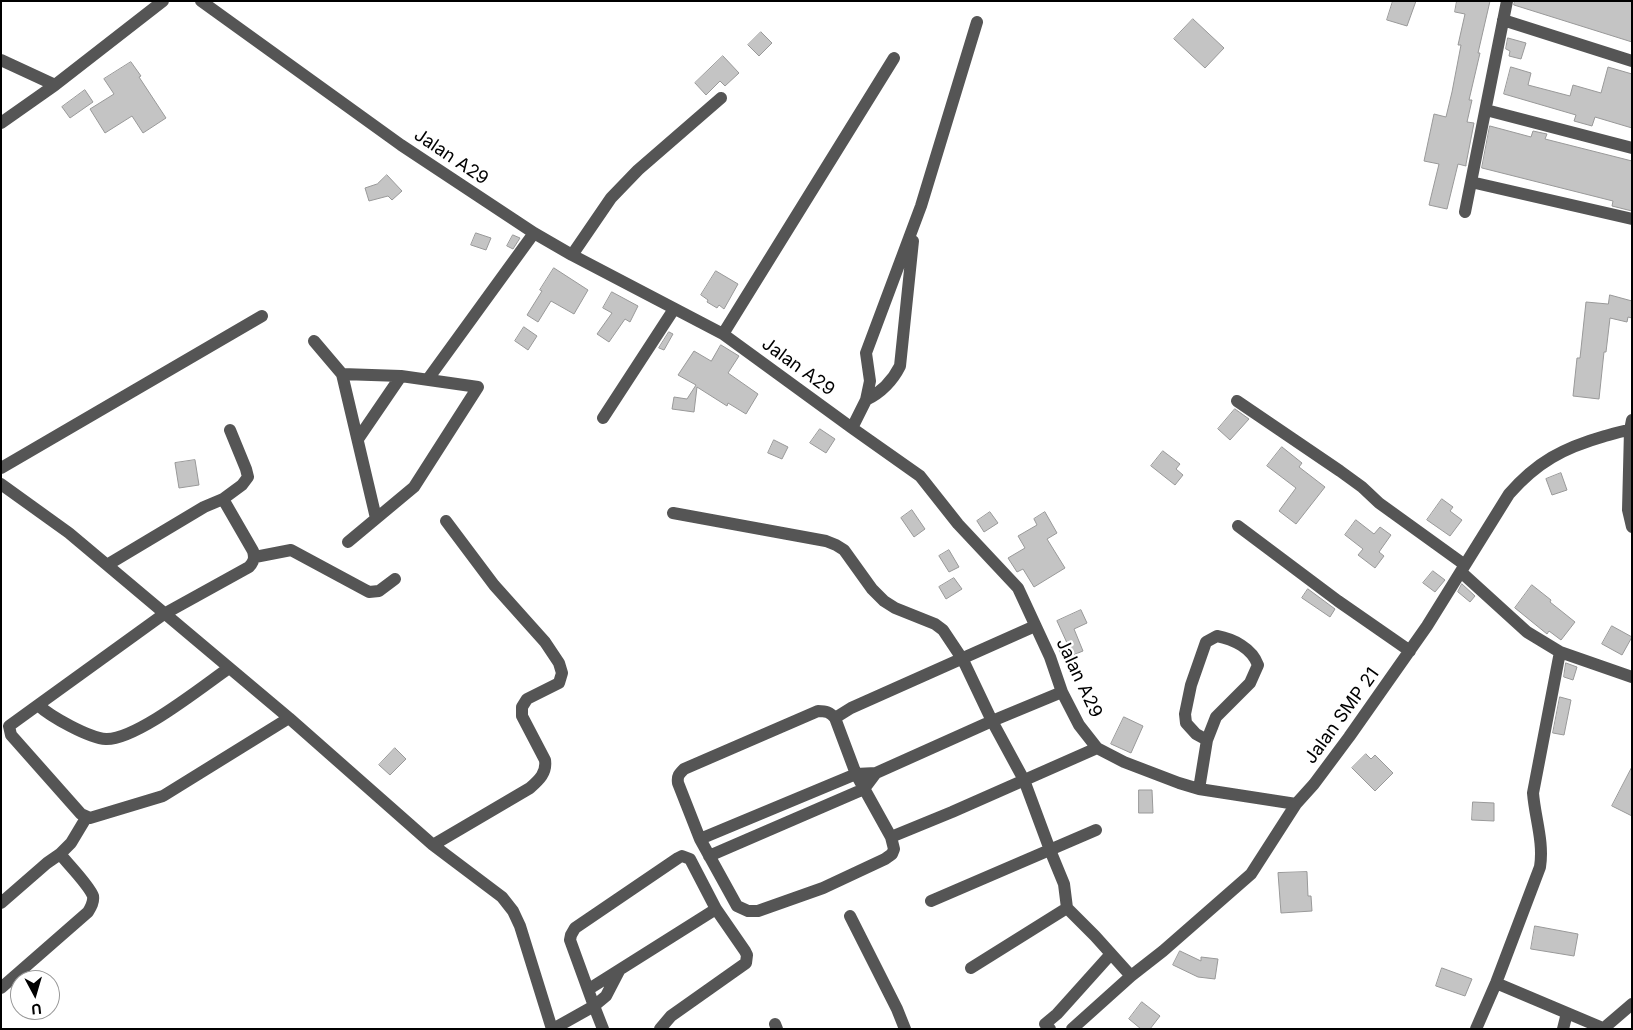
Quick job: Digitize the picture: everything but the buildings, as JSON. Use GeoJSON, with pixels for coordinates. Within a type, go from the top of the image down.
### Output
{"type":"FeatureCollection","features":[{"type":"Feature","properties":{"kind":"street"},"geometry":{"type":"LineString","coordinates":[[1,123],[54,85],[163,1]]}},
{"type":"Feature","properties":{"kind":"street","name":"Jalan A29"},"geometry":{"type":"LineString","coordinates":[[201,1],[401,145],[534,233],[723,334],[920,476],[958,524],[1018,588],[1050,657],[1062,692],[1079,725],[1097,748],[1124,762],[1199,789],[1296,804]]}},
{"type":"Feature","properties":{"kind":"street"},"geometry":{"type":"LineString","coordinates":[[1465,212],[1507,1]]}},
{"type":"Feature","properties":{"kind":"street"},"geometry":{"type":"LineString","coordinates":[[1503,20],[1632,61]]}},
{"type":"Feature","properties":{"kind":"street"},"geometry":{"type":"LineString","coordinates":[[852,428],[866,400],[870,382],[866,353],[915,223],[977,22]]}},
{"type":"Feature","properties":{"kind":"street"},"geometry":{"type":"LineString","coordinates":[[723,334],[894,58]]}},
{"type":"Feature","properties":{"kind":"street"},"geometry":{"type":"LineString","coordinates":[[1,60],[54,85]]}},
{"type":"Feature","properties":{"kind":"street"},"geometry":{"type":"LineString","coordinates":[[572,255],[611,198],[638,170],[721,98]]}},
{"type":"Feature","properties":{"kind":"street"},"geometry":{"type":"LineString","coordinates":[[1486,110],[1632,148]]}},
{"type":"Feature","properties":{"kind":"street"},"geometry":{"type":"LineString","coordinates":[[1471,182],[1632,219]]}},
{"type":"Feature","properties":{"kind":"street"},"geometry":{"type":"LineString","coordinates":[[866,400],[875,396],[893,380],[900,366],[915,223]]}},
{"type":"Feature","properties":{"kind":"street"},"geometry":{"type":"LineString","coordinates":[[428,380],[534,233]]}},
{"type":"Feature","properties":{"kind":"street"},"geometry":{"type":"LineString","coordinates":[[603,418],[674,309]]}},
{"type":"Feature","properties":{"kind":"street"},"geometry":{"type":"LineString","coordinates":[[1,468],[262,316]]}},
{"type":"Feature","properties":{"kind":"street"},"geometry":{"type":"LineString","coordinates":[[314,341],[342,374],[376,518]]}},
{"type":"Feature","properties":{"kind":"street"},"geometry":{"type":"LineString","coordinates":[[342,374],[401,376],[478,387],[414,487],[348,542]]}},
{"type":"Feature","properties":{"kind":"street"},"geometry":{"type":"LineString","coordinates":[[358,439],[401,376]]}},
{"type":"Feature","properties":{"kind":"street"},"geometry":{"type":"LineString","coordinates":[[1237,401],[1362,487],[1379,503],[1462,569],[1527,632],[1560,652],[1632,677]]}},
{"type":"Feature","properties":{"kind":"street"},"geometry":{"type":"LineString","coordinates":[[1631,427],[1630,511],[1632,527]]}},
{"type":"Feature","properties":{"kind":"street","name":"Jalan SMP 21"},"geometry":{"type":"LineString","coordinates":[[1072,1029],[1130,976],[1170,945],[1251,874],[1296,804],[1324,772],[1410,651],[1509,494],[1532,471],[1564,450],[1631,427]]}},
{"type":"Feature","properties":{"kind":"street"},"geometry":{"type":"LineString","coordinates":[[106,565],[204,507],[223,499],[242,486],[248,477],[230,430]]}},
{"type":"Feature","properties":{"kind":"street"},"geometry":{"type":"LineString","coordinates":[[1,484],[69,533],[289,718],[433,845],[502,897],[513,911],[520,926],[552,1029],[594,1006],[606,996],[619,971]]}},
{"type":"Feature","properties":{"kind":"street"},"geometry":{"type":"LineString","coordinates":[[223,499],[253,551],[255,557],[253,562],[248,567],[164,614],[9,726],[11,735],[86,818],[96,817],[163,796],[289,718]]}},
{"type":"Feature","properties":{"kind":"street"},"geometry":{"type":"LineString","coordinates":[[674,513],[836,545],[844,550],[872,589],[884,601],[895,608],[935,624],[943,630],[963,660],[992,721],[1024,780],[1064,884],[1067,908],[1095,936],[1130,976]]}},
{"type":"Feature","properties":{"kind":"street"},"geometry":{"type":"LineString","coordinates":[[433,845],[530,788],[542,778],[546,767],[545,760],[522,716],[522,707],[527,699],[559,683],[562,674],[559,663],[545,642],[494,585],[446,521]]}},
{"type":"Feature","properties":{"kind":"street"},"geometry":{"type":"LineString","coordinates":[[1238,526],[1338,601],[1410,651]]}},
{"type":"Feature","properties":{"kind":"street"},"geometry":{"type":"LineString","coordinates":[[255,557],[291,550],[368,592],[379,591],[395,578]]}},
{"type":"Feature","properties":{"kind":"street"},"geometry":{"type":"LineString","coordinates":[[835,718],[852,708],[963,660],[1035,626]]}},
{"type":"Feature","properties":{"kind":"street"},"geometry":{"type":"LineString","coordinates":[[1199,789],[1207,740],[1216,717],[1250,683],[1258,665],[1255,657],[1246,648],[1226,638],[1217,636],[1206,642],[1191,685],[1185,714],[1186,722],[1196,734],[1207,740]]}},
{"type":"Feature","properties":{"kind":"street"},"geometry":{"type":"LineString","coordinates":[[1476,1029],[1496,983],[1540,867],[1542,854],[1533,793],[1560,652]]}},
{"type":"Feature","properties":{"kind":"street"},"geometry":{"type":"LineString","coordinates":[[38,705],[54,718],[98,738],[108,739],[122,736],[148,724],[229,668]]}},
{"type":"Feature","properties":{"kind":"street"},"geometry":{"type":"LineString","coordinates":[[700,839],[856,774],[876,773],[1062,692]]}},
{"type":"Feature","properties":{"kind":"street"},"geometry":{"type":"LineString","coordinates":[[818,711],[831,713],[835,718],[856,774],[891,837],[894,849],[892,854],[823,888],[758,911],[748,911],[737,906],[700,839],[678,783],[677,777],[679,773],[684,769],[818,711]]}},
{"type":"Feature","properties":{"kind":"street"},"geometry":{"type":"LineString","coordinates":[[891,837],[1097,748]]}},
{"type":"Feature","properties":{"kind":"street"},"geometry":{"type":"LineString","coordinates":[[709,856],[864,789],[876,773]]}},
{"type":"Feature","properties":{"kind":"street"},"geometry":{"type":"LineString","coordinates":[[1,903],[71,843],[86,818]]}},
{"type":"Feature","properties":{"kind":"street"},"geometry":{"type":"LineString","coordinates":[[931,901],[1096,830]]}},
{"type":"Feature","properties":{"kind":"street"},"geometry":{"type":"LineString","coordinates":[[1,988],[88,912],[92,905],[93,898],[89,889],[60,854]]}},
{"type":"Feature","properties":{"kind":"street"},"geometry":{"type":"LineString","coordinates":[[603,1029],[570,940],[571,935],[576,928],[682,856],[690,858],[716,909],[748,955],[746,963],[671,1016],[660,1029]]}},
{"type":"Feature","properties":{"kind":"street"},"geometry":{"type":"LineString","coordinates":[[971,968],[1067,908]]}},
{"type":"Feature","properties":{"kind":"street"},"geometry":{"type":"LineString","coordinates":[[589,989],[716,909]]}},
{"type":"Feature","properties":{"kind":"street"},"geometry":{"type":"LineString","coordinates":[[850,916],[897,1009],[905,1029]]}},
{"type":"Feature","properties":{"kind":"street"},"geometry":{"type":"LineString","coordinates":[[1044,1027],[1110,955]]}},
{"type":"Feature","properties":{"kind":"street"},"geometry":{"type":"LineString","coordinates":[[1496,983],[1605,1028],[1632,1004]]}},
{"type":"Feature","properties":{"kind":"street"},"geometry":{"type":"LineString","coordinates":[[1563,1029],[1567,1013]]}}]}
